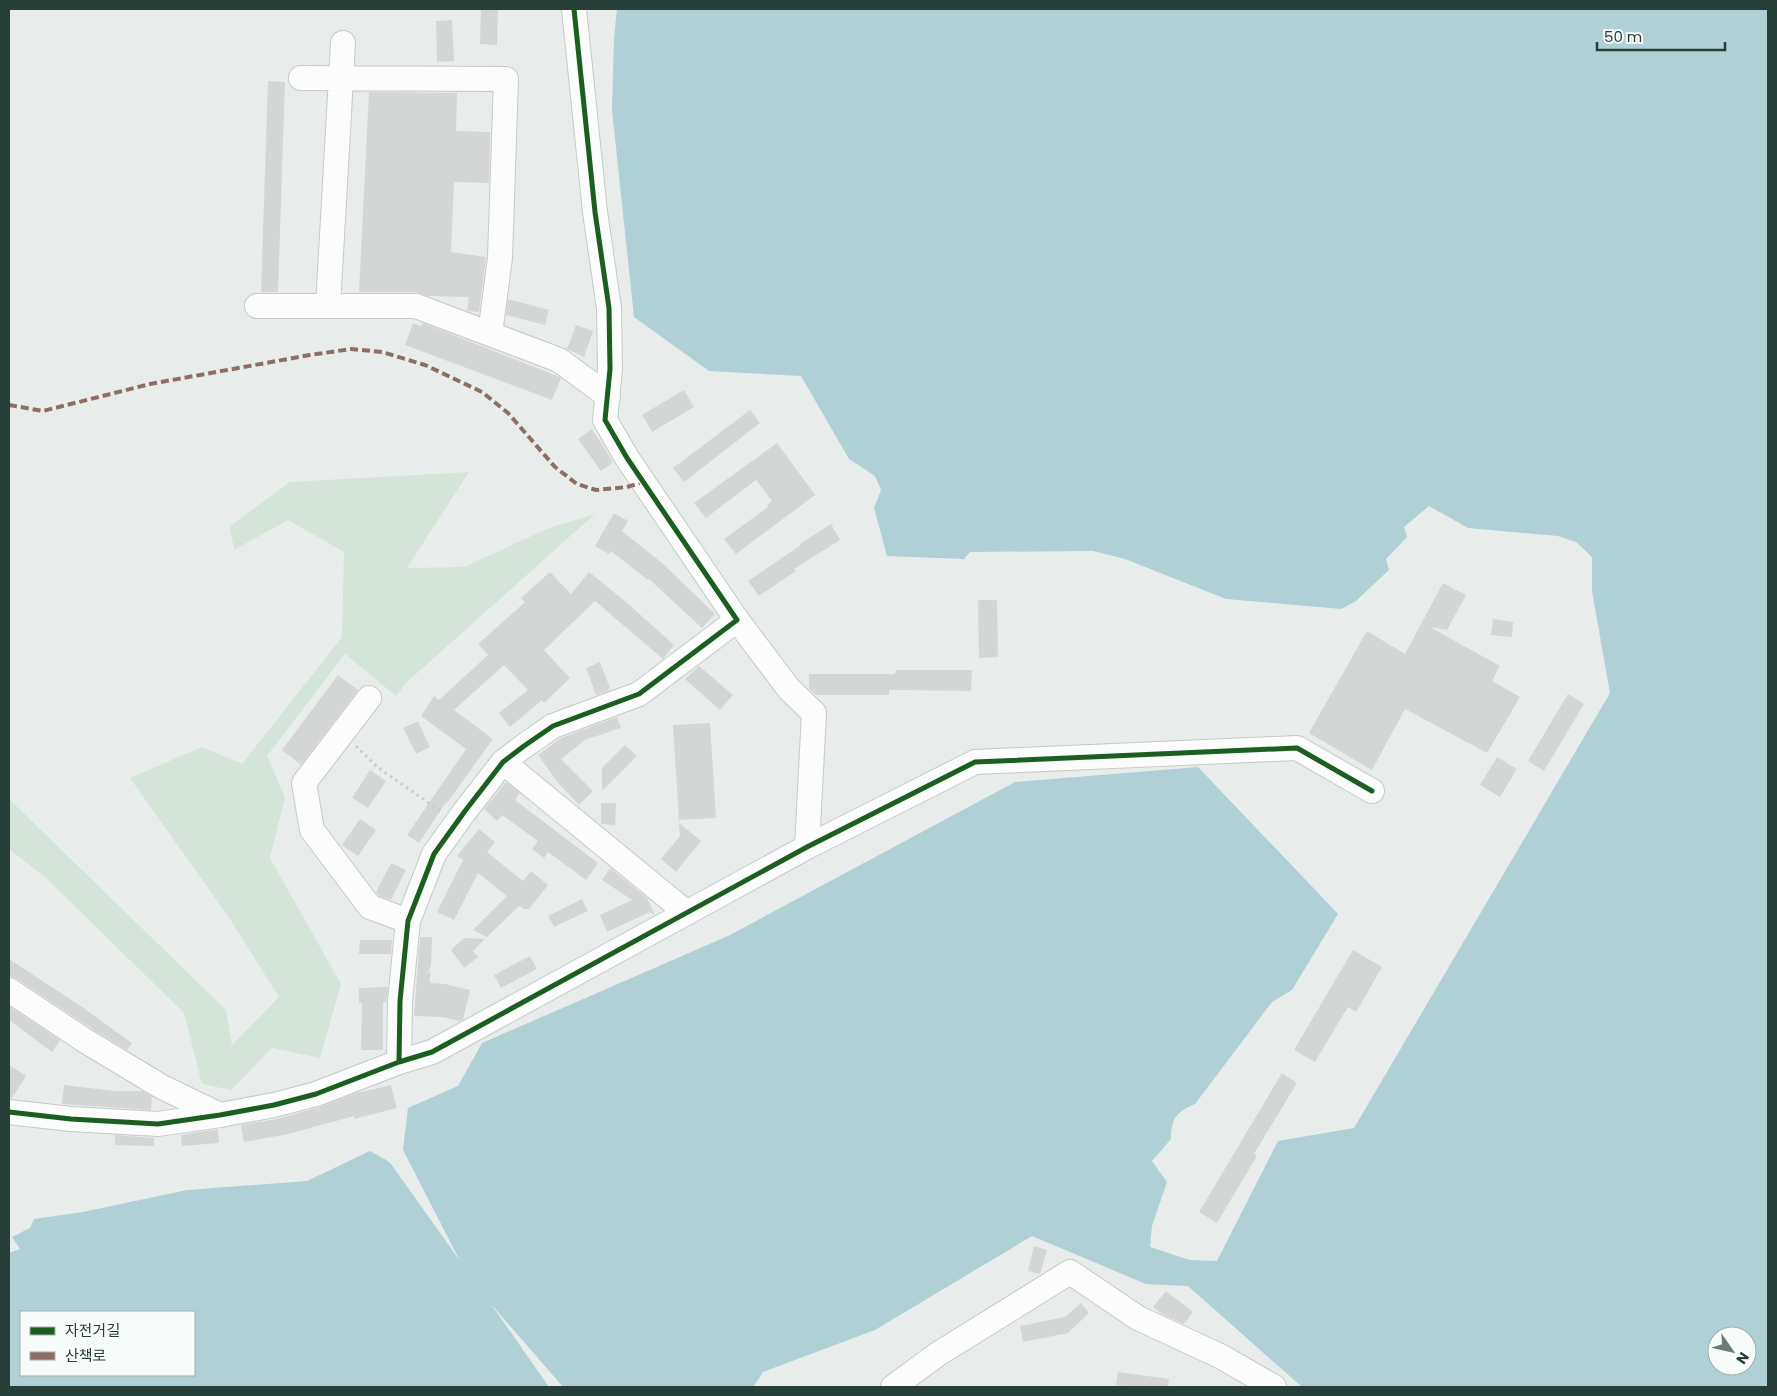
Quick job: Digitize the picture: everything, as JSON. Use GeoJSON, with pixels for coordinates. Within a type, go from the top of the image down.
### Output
{"type":"FeatureCollection","features":[{"type":"Feature","properties":{"kind":"street"},"geometry":{"type":"LineString","coordinates":[[574,9],[595,212],[609,308],[610,369],[605,420],[618,443],[737,620],[789,689],[814,713],[807,847]]}},
{"type":"Feature","properties":{"kind":"street"},"geometry":{"type":"LineString","coordinates":[[328,306],[343,43]]}},
{"type":"Feature","properties":{"kind":"street"},"geometry":{"type":"LineString","coordinates":[[301,78],[506,79],[500,258],[490,334]]}},
{"type":"Feature","properties":{"kind":"street"},"geometry":{"type":"LineString","coordinates":[[257,306],[416,306],[559,360],[608,396]]}},
{"type":"Feature","properties":{"kind":"street"},"geometry":{"type":"LineString","coordinates":[[399,1062],[400,1001],[408,921],[434,854],[502,762],[553,726],[639,694],[737,620]]}},
{"type":"Feature","properties":{"kind":"street"},"geometry":{"type":"LineString","coordinates":[[369,698],[304,783],[312,830],[370,907],[408,921]]}},
{"type":"Feature","properties":{"kind":"street"},"geometry":{"type":"LineString","coordinates":[[9,1112],[71,1119],[158,1124],[274,1105],[316,1094],[399,1062],[432,1052],[807,847],[975,762],[1297,748],[1372,791]]}},
{"type":"Feature","properties":{"kind":"street"},"geometry":{"type":"LineString","coordinates":[[502,762],[687,913]]}},
{"type":"Feature","properties":{"kind":"street"},"geometry":{"type":"LineString","coordinates":[[9,990],[84,1040],[162,1087],[220,1115]]}},
{"type":"Feature","properties":{"kind":"street"},"geometry":{"type":"LineString","coordinates":[[893,1387],[938,1354],[1070,1272],[1138,1318],[1220,1356],[1274,1387]]}},
{"type":"Feature","properties":{"kind":"path"},"geometry":{"type":"LineString","coordinates":[[343,732],[377,767],[457,822]]}},
{"type":"Feature","properties":{"kind":"green space"},"geometry":{"type":"Polygon","coordinates":[[[469,472],[407,568],[464,567],[549,528],[595,514],[406,683],[396,696],[345,654],[267,756],[285,797],[270,858],[341,984],[320,1058],[272,1048],[231,1090],[202,1084],[184,1013],[45,877],[9,849],[9,799],[226,1010],[232,1045],[279,997],[230,919],[130,778],[202,747],[242,764],[342,637],[344,552],[288,520],[234,550],[230,526],[290,482],[469,472]]]}},
{"type":"Feature","properties":{"kind":"water"},"geometry":{"type":"Polygon","coordinates":[[[617,9],[1768,9],[1768,1387],[1302,1387],[1188,1286],[1146,1284],[1032,1236],[875,1330],[763,1372],[753,1387],[563,1387],[491,1304],[549,1387],[9,1387],[9,1253],[20,1249],[12,1237],[30,1228],[34,1219],[83,1212],[187,1190],[307,1181],[370,1151],[391,1164],[460,1261],[403,1150],[408,1108],[458,1086],[482,1043],[728,936],[1015,782],[1198,767],[1338,914],[1292,990],[1272,1002],[1195,1104],[1179,1113],[1172,1126],[1171,1139],[1152,1161],[1167,1182],[1152,1226],[1150,1247],[1190,1260],[1217,1261],[1278,1141],[1354,1128],[1610,693],[1592,591],[1592,557],[1576,542],[1558,536],[1468,528],[1429,506],[1404,527],[1407,537],[1386,559],[1389,570],[1356,601],[1341,609],[1226,599],[1125,559],[1093,551],[970,552],[964,559],[887,556],[874,508],[881,490],[875,476],[849,459],[801,376],[709,371],[634,317],[612,110],[614,38],[617,9]]]}},
{"type":"Feature","properties":{"kind":"building"},"geometry":{"type":"Polygon","coordinates":[[[481,9],[498,9],[497,45],[480,44],[481,9]]]}},
{"type":"Feature","properties":{"kind":"building"},"geometry":{"type":"Polygon","coordinates":[[[452,20],[454,61],[437,62],[436,21],[452,20]]]}},
{"type":"Feature","properties":{"kind":"building"},"geometry":{"type":"Polygon","coordinates":[[[268,81],[285,82],[278,292],[261,292],[268,81]]]}},
{"type":"Feature","properties":{"kind":"building"},"geometry":{"type":"Polygon","coordinates":[[[369,92],[457,93],[456,131],[490,132],[489,183],[454,182],[451,252],[486,257],[479,312],[467,311],[469,297],[427,296],[416,292],[359,292],[369,92]]]}},
{"type":"Feature","properties":{"kind":"building"},"geometry":{"type":"Polygon","coordinates":[[[508,299],[549,310],[545,325],[506,315],[508,299]]]}},
{"type":"Feature","properties":{"kind":"building"},"geometry":{"type":"Polygon","coordinates":[[[413,323],[421,326],[423,323],[561,378],[552,400],[405,345],[413,323]]]}},
{"type":"Feature","properties":{"kind":"building"},"geometry":{"type":"Polygon","coordinates":[[[576,325],[593,331],[584,357],[567,349],[576,325]]]}},
{"type":"Feature","properties":{"kind":"building"},"geometry":{"type":"Polygon","coordinates":[[[684,390],[694,407],[652,432],[642,415],[684,390]]]}},
{"type":"Feature","properties":{"kind":"building"},"geometry":{"type":"Polygon","coordinates":[[[750,410],[760,423],[684,482],[673,468],[750,410]]]}},
{"type":"Feature","properties":{"kind":"building"},"geometry":{"type":"Polygon","coordinates":[[[592,429],[613,462],[601,471],[578,439],[592,429]]]}},
{"type":"Feature","properties":{"kind":"building"},"geometry":{"type":"Polygon","coordinates":[[[777,443],[815,495],[736,554],[724,539],[768,507],[767,505],[772,501],[756,480],[706,518],[694,503],[777,443]]]}},
{"type":"Feature","properties":{"kind":"building"},"geometry":{"type":"Polygon","coordinates":[[[614,513],[628,521],[622,531],[662,563],[715,614],[702,628],[649,579],[611,551],[609,554],[595,546],[614,513]]]}},
{"type":"Feature","properties":{"kind":"building"},"geometry":{"type":"Polygon","coordinates":[[[831,524],[840,540],[794,569],[796,571],[759,596],[748,581],[831,524]]]}},
{"type":"Feature","properties":{"kind":"building"},"geometry":{"type":"Polygon","coordinates":[[[550,572],[571,594],[589,572],[674,645],[663,659],[595,601],[544,650],[570,678],[544,703],[542,700],[510,727],[499,713],[528,690],[504,665],[454,710],[493,739],[446,802],[419,843],[407,835],[466,749],[421,716],[434,696],[439,700],[488,655],[478,644],[525,602],[521,598],[550,572]]]}},
{"type":"Feature","properties":{"kind":"building"},"geometry":{"type":"Polygon","coordinates":[[[1443,583],[1466,595],[1447,630],[1430,627],[1500,666],[1492,681],[1520,697],[1487,753],[1405,709],[1372,770],[1309,733],[1367,631],[1405,654],[1443,583]]]}},
{"type":"Feature","properties":{"kind":"building"},"geometry":{"type":"Polygon","coordinates":[[[978,600],[997,600],[998,657],[979,658],[978,600]]]}},
{"type":"Feature","properties":{"kind":"building"},"geometry":{"type":"Polygon","coordinates":[[[1493,619],[1513,622],[1512,637],[1491,635],[1493,619]]]}},
{"type":"Feature","properties":{"kind":"building"},"geometry":{"type":"Polygon","coordinates":[[[600,662],[610,688],[608,689],[609,691],[596,695],[586,668],[600,662]]]}},
{"type":"Feature","properties":{"kind":"building"},"geometry":{"type":"Polygon","coordinates":[[[699,666],[733,695],[720,710],[685,679],[699,666]]]}},
{"type":"Feature","properties":{"kind":"building"},"geometry":{"type":"Polygon","coordinates":[[[896,670],[972,670],[971,691],[889,690],[889,695],[816,695],[809,689],[809,674],[895,674],[896,670]]]}},
{"type":"Feature","properties":{"kind":"building"},"geometry":{"type":"Polygon","coordinates":[[[338,675],[358,690],[301,765],[282,750],[338,675]]]}},
{"type":"Feature","properties":{"kind":"building"},"geometry":{"type":"Polygon","coordinates":[[[1568,694],[1584,704],[1544,771],[1528,761],[1568,694]]]}},
{"type":"Feature","properties":{"kind":"building"},"geometry":{"type":"Polygon","coordinates":[[[617,717],[621,728],[585,740],[561,759],[593,791],[579,805],[559,784],[538,755],[561,738],[617,717]]]}},
{"type":"Feature","properties":{"kind":"building"},"geometry":{"type":"Polygon","coordinates":[[[418,721],[430,747],[416,754],[403,728],[418,721]]]}},
{"type":"Feature","properties":{"kind":"building"},"geometry":{"type":"Polygon","coordinates":[[[710,723],[716,818],[679,820],[673,725],[710,723]]]}},
{"type":"Feature","properties":{"kind":"building"},"geometry":{"type":"Polygon","coordinates":[[[625,745],[637,756],[602,791],[602,768],[625,745]]]}},
{"type":"Feature","properties":{"kind":"building"},"geometry":{"type":"Polygon","coordinates":[[[1497,757],[1517,769],[1500,797],[1480,785],[1497,757]]]}},
{"type":"Feature","properties":{"kind":"building"},"geometry":{"type":"Polygon","coordinates":[[[370,770],[386,781],[368,808],[352,798],[370,770]]]}},
{"type":"Feature","properties":{"kind":"building"},"geometry":{"type":"Polygon","coordinates":[[[506,782],[520,793],[515,800],[598,863],[586,880],[548,852],[544,858],[532,849],[538,841],[502,815],[497,821],[484,809],[506,782]]]}},
{"type":"Feature","properties":{"kind":"building"},"geometry":{"type":"Polygon","coordinates":[[[601,803],[616,803],[615,825],[601,824],[601,803]]]}},
{"type":"Feature","properties":{"kind":"building"},"geometry":{"type":"Polygon","coordinates":[[[360,819],[376,830],[358,856],[342,845],[360,819]]]}},
{"type":"Feature","properties":{"kind":"building"},"geometry":{"type":"Polygon","coordinates":[[[679,823],[701,841],[676,872],[661,859],[680,836],[679,823]]]}},
{"type":"Feature","properties":{"kind":"building"},"geometry":{"type":"Polygon","coordinates":[[[479,829],[495,842],[487,852],[523,881],[531,871],[548,885],[529,909],[519,906],[487,937],[473,930],[507,896],[478,873],[454,920],[437,912],[463,860],[457,856],[479,829]]]}},
{"type":"Feature","properties":{"kind":"building"},"geometry":{"type":"Polygon","coordinates":[[[391,863],[406,870],[391,900],[379,896],[376,892],[391,863]]]}},
{"type":"Feature","properties":{"kind":"building"},"geometry":{"type":"Polygon","coordinates":[[[610,868],[647,898],[655,915],[650,912],[607,932],[600,915],[632,900],[602,880],[610,868]]]}},
{"type":"Feature","properties":{"kind":"building"},"geometry":{"type":"Polygon","coordinates":[[[582,899],[588,911],[554,927],[548,916],[582,899]]]}},
{"type":"Feature","properties":{"kind":"building"},"geometry":{"type":"Polygon","coordinates":[[[420,937],[432,937],[431,966],[426,975],[430,971],[430,983],[445,984],[470,990],[463,1020],[414,1016],[420,937]]]}},
{"type":"Feature","properties":{"kind":"building"},"geometry":{"type":"Polygon","coordinates":[[[464,938],[485,939],[473,951],[478,957],[464,968],[451,950],[464,938]]]}},
{"type":"Feature","properties":{"kind":"building"},"geometry":{"type":"Polygon","coordinates":[[[360,940],[392,940],[391,954],[359,954],[360,940]]]}},
{"type":"Feature","properties":{"kind":"building"},"geometry":{"type":"Polygon","coordinates":[[[1353,950],[1382,967],[1356,1012],[1348,1007],[1315,1062],[1294,1050],[1353,950]]]}},
{"type":"Feature","properties":{"kind":"building"},"geometry":{"type":"Polygon","coordinates":[[[530,956],[537,969],[501,988],[494,975],[530,956]]]}},
{"type":"Feature","properties":{"kind":"building"},"geometry":{"type":"Polygon","coordinates":[[[9,959],[82,1007],[132,1043],[127,1050],[17,979],[9,976],[9,959]]]}},
{"type":"Feature","properties":{"kind":"building"},"geometry":{"type":"Polygon","coordinates":[[[388,987],[386,1002],[383,1002],[383,1050],[361,1050],[362,1003],[359,1003],[359,988],[388,987]]]}},
{"type":"Feature","properties":{"kind":"building"},"geometry":{"type":"Polygon","coordinates":[[[9,1006],[60,1040],[52,1052],[9,1020],[9,1006]]]}},
{"type":"Feature","properties":{"kind":"building"},"geometry":{"type":"Polygon","coordinates":[[[9,1065],[26,1076],[12,1098],[9,1099],[9,1065]]]}},
{"type":"Feature","properties":{"kind":"building"},"geometry":{"type":"Polygon","coordinates":[[[1282,1073],[1297,1083],[1254,1154],[1257,1156],[1217,1223],[1199,1212],[1282,1073]]]}},
{"type":"Feature","properties":{"kind":"building"},"geometry":{"type":"Polygon","coordinates":[[[64,1085],[115,1091],[143,1091],[152,1097],[151,1110],[62,1104],[64,1085]]]}},
{"type":"Feature","properties":{"kind":"building"},"geometry":{"type":"Polygon","coordinates":[[[391,1085],[397,1108],[354,1119],[354,1116],[288,1134],[244,1142],[241,1125],[277,1119],[320,1107],[353,1094],[391,1085]]]}},
{"type":"Feature","properties":{"kind":"building"},"geometry":{"type":"Polygon","coordinates":[[[218,1129],[219,1143],[182,1146],[181,1135],[218,1129]]]}},
{"type":"Feature","properties":{"kind":"building"},"geometry":{"type":"Polygon","coordinates":[[[115,1135],[154,1138],[154,1146],[115,1145],[115,1135]]]}},
{"type":"Feature","properties":{"kind":"building"},"geometry":{"type":"Polygon","coordinates":[[[1034,1246],[1047,1250],[1040,1274],[1028,1271],[1034,1246]]]}},
{"type":"Feature","properties":{"kind":"building"},"geometry":{"type":"Polygon","coordinates":[[[1166,1291],[1193,1312],[1184,1324],[1162,1314],[1153,1307],[1166,1291]]]}},
{"type":"Feature","properties":{"kind":"building"},"geometry":{"type":"Polygon","coordinates":[[[1081,1303],[1089,1313],[1068,1333],[1023,1342],[1020,1326],[1065,1317],[1081,1303]]]}},
{"type":"Feature","properties":{"kind":"building"},"geometry":{"type":"Polygon","coordinates":[[[1118,1372],[1169,1379],[1168,1387],[1116,1385],[1118,1372]]]}},
{"type":"Feature","properties":{"kind":"marked path"},"geometry":{"type":"LineString","coordinates":[[9,405],[43,411],[150,384],[310,355],[351,349],[382,352],[425,365],[482,392],[508,413],[555,467],[577,484],[596,490],[627,487],[643,482]]}},
{"type":"Feature","properties":{"kind":"cycle path"},"geometry":{"type":"LineString","coordinates":[[399,1062],[400,1001],[408,921],[434,854],[465,811],[503,762],[524,746],[553,726],[639,694],[737,620],[627,458],[605,420],[610,369],[609,308],[595,212],[574,9]]}},
{"type":"Feature","properties":{"kind":"cycle path"},"geometry":{"type":"LineString","coordinates":[[9,1112],[71,1119],[158,1124],[274,1105],[316,1094],[399,1062],[432,1052],[807,847],[975,762],[1297,748],[1372,791]]}}]}
